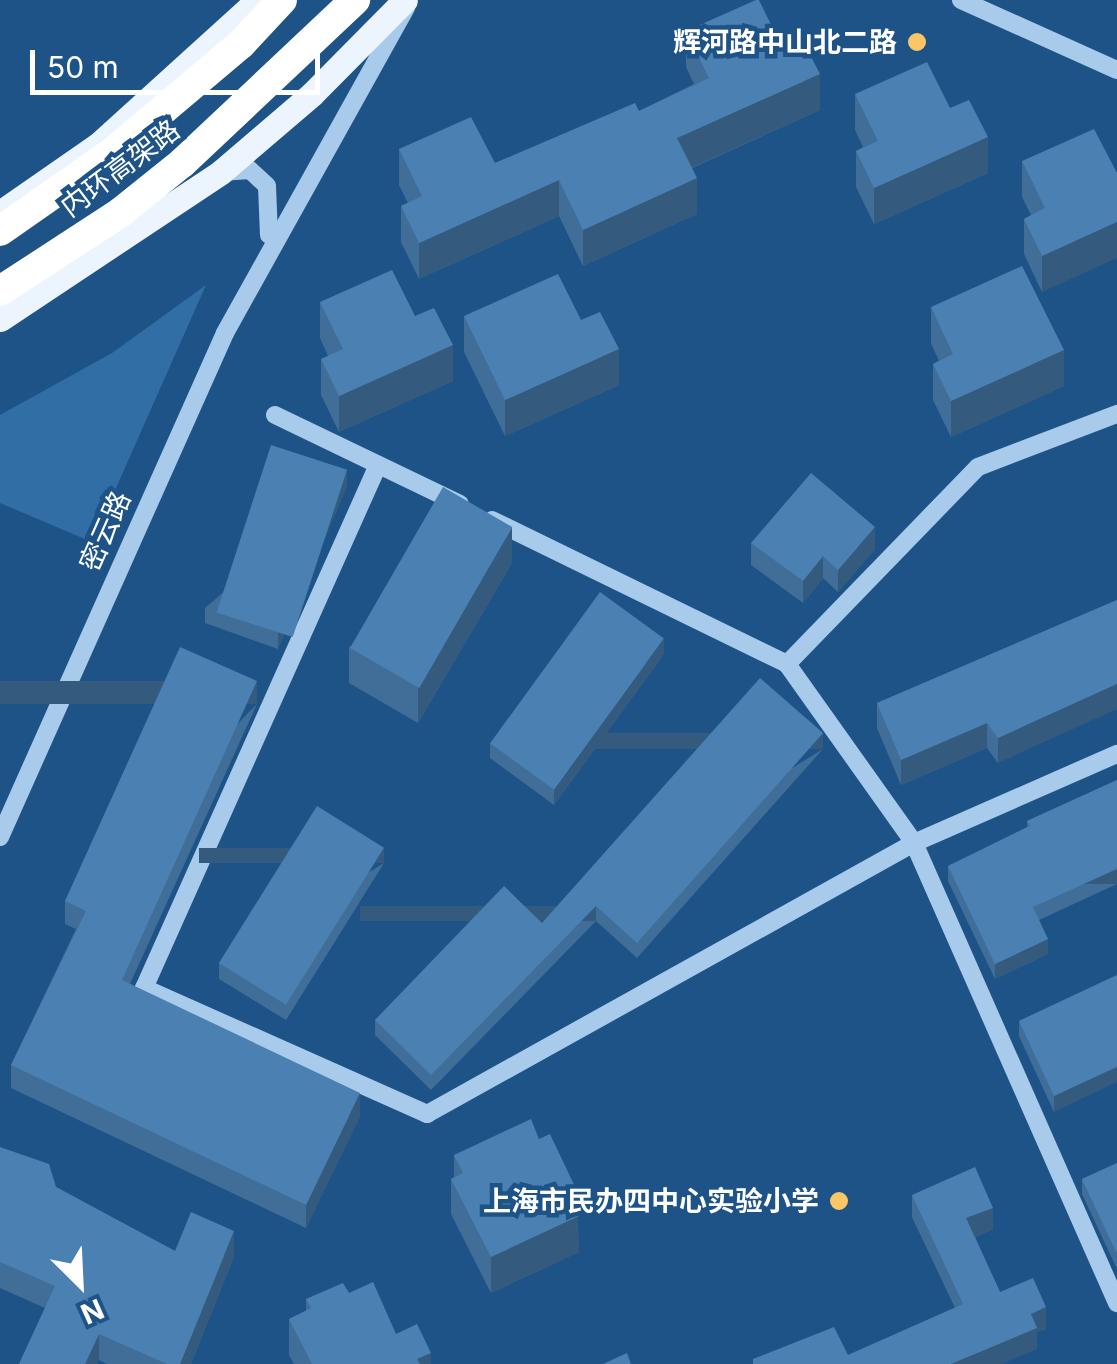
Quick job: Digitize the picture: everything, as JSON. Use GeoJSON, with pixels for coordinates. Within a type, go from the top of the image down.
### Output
{"type":"FeatureCollection","features":[{"type":"Feature","properties":{"kind":"highway","name":"内环高架路"},"geometry":{"type":"LineString","coordinates":[[0,230],[112,152],[241,44],[282,0]]}},
{"type":"Feature","properties":{"kind":"highway","name":"内环高架路"},"geometry":{"type":"LineString","coordinates":[[0,292],[122,212],[182,163],[355,0]]}},
{"type":"Feature","properties":{"kind":"main road"},"geometry":{"type":"LineString","coordinates":[[0,212],[98,145],[258,0]]}},
{"type":"Feature","properties":{"kind":"main road"},"geometry":{"type":"LineString","coordinates":[[0,320],[221,172],[312,94],[408,0]]}},
{"type":"Feature","properties":{"kind":"street","name":"密云路"},"geometry":{"type":"LineString","coordinates":[[0,838],[266,250],[408,0]]}},
{"type":"Feature","properties":{"kind":"street"},"geometry":{"type":"LineString","coordinates":[[974,3],[1117,70]]}},
{"type":"Feature","properties":{"kind":"street","name":"密云路"},"geometry":{"type":"LineString","coordinates":[[221,172],[250,170],[267,186],[273,209],[266,250]]}},
{"type":"Feature","properties":{"kind":"street"},"geometry":{"type":"LineString","coordinates":[[275,414],[787,664],[914,843],[1117,1303]]}},
{"type":"Feature","properties":{"kind":"street"},"geometry":{"type":"LineString","coordinates":[[787,664],[978,467],[1117,414]]}},
{"type":"Feature","properties":{"kind":"street"},"geometry":{"type":"LineString","coordinates":[[378,465],[144,988],[427,1114],[914,843],[1117,754]]}},
{"type":"Feature","properties":{"kind":"shaded area"},"geometry":{"type":"Polygon","coordinates":[[[206,285],[92,542],[0,503],[0,415],[112,353],[206,285]]]}},
{"type":"Feature","properties":{"kind":"building"},"geometry":{"type":"Polygon","coordinates":[[[756,0],[781,45],[801,37],[820,74],[677,138],[697,178],[583,230],[559,180],[419,243],[401,206],[422,196],[399,149],[471,117],[495,163],[635,103],[639,111],[709,78],[686,31],[756,0]]]}},
{"type":"Feature","properties":{"kind":"building"},"geometry":{"type":"Polygon","coordinates":[[[927,62],[950,108],[969,100],[988,137],[874,188],[856,151],[878,141],[855,94],[927,62]]]}},
{"type":"Feature","properties":{"kind":"building"},"geometry":{"type":"Polygon","coordinates":[[[1094,129],[1117,173],[1117,222],[1042,256],[1024,219],[1045,208],[1022,161],[1094,129]]]}},
{"type":"Feature","properties":{"kind":"building"},"geometry":{"type":"Polygon","coordinates":[[[1022,266],[1064,350],[951,401],[933,364],[953,354],[931,307],[1022,266]]]}},
{"type":"Feature","properties":{"kind":"building"},"geometry":{"type":"Polygon","coordinates":[[[392,270],[415,316],[434,308],[453,345],[339,396],[321,359],[343,349],[320,302],[392,270]]]}},
{"type":"Feature","properties":{"kind":"building"},"geometry":{"type":"Polygon","coordinates":[[[558,274],[581,320],[600,312],[619,349],[505,400],[464,316],[558,274]]]}},
{"type":"Feature","properties":{"kind":"building"},"geometry":{"type":"Polygon","coordinates":[[[271,445],[347,470],[293,637],[217,612],[271,445]]]}},
{"type":"Feature","properties":{"kind":"building"},"geometry":{"type":"Polygon","coordinates":[[[811,473],[875,527],[838,570],[823,556],[803,581],[751,543],[811,473]]]}},
{"type":"Feature","properties":{"kind":"building"},"geometry":{"type":"Polygon","coordinates":[[[443,487],[512,527],[419,688],[350,648],[443,487]]]}},
{"type":"Feature","properties":{"kind":"building"},"geometry":{"type":"Polygon","coordinates":[[[600,592],[664,638],[554,790],[490,743],[600,592]]]}},
{"type":"Feature","properties":{"kind":"building"},"geometry":{"type":"Polygon","coordinates":[[[1117,600],[1117,684],[998,738],[987,723],[901,760],[877,703],[1117,600]]]}},
{"type":"Feature","properties":{"kind":"building"},"geometry":{"type":"Polygon","coordinates":[[[180,647],[257,681],[122,980],[360,1093],[306,1205],[11,1065],[86,911],[65,901],[180,647]]]}},
{"type":"Feature","properties":{"kind":"building"},"geometry":{"type":"Polygon","coordinates":[[[760,678],[823,733],[637,943],[596,906],[431,1075],[375,1020],[504,886],[542,923],[760,678]]]}},
{"type":"Feature","properties":{"kind":"building"},"geometry":{"type":"Polygon","coordinates":[[[1117,780],[1117,869],[1033,907],[1048,939],[995,964],[948,866],[1030,826],[1027,821],[1117,780]]]}},
{"type":"Feature","properties":{"kind":"building"},"geometry":{"type":"Polygon","coordinates":[[[317,806],[384,848],[286,1005],[219,963],[317,806]]]}},
{"type":"Feature","properties":{"kind":"building"},"geometry":{"type":"Polygon","coordinates":[[[1117,975],[1117,1067],[1054,1096],[1019,1021],[1117,975]]]}},
{"type":"Feature","properties":{"kind":"building"},"geometry":{"type":"Polygon","coordinates":[[[531,1119],[539,1139],[550,1134],[577,1191],[569,1195],[579,1216],[491,1257],[451,1179],[463,1173],[454,1155],[531,1119]]]}},
{"type":"Feature","properties":{"kind":"building"},"geometry":{"type":"Polygon","coordinates":[[[0,1147],[49,1164],[56,1187],[175,1251],[191,1212],[234,1231],[180,1364],[167,1364],[99,1334],[85,1364],[19,1364],[55,1286],[0,1262],[0,1147]]]}},
{"type":"Feature","properties":{"kind":"building"},"geometry":{"type":"Polygon","coordinates":[[[1117,1163],[1117,1252],[1116,1252],[1082,1179],[1117,1163]]]}},
{"type":"Feature","properties":{"kind":"building"},"geometry":{"type":"Polygon","coordinates":[[[975,1167],[993,1208],[966,1218],[1000,1292],[1033,1278],[1046,1307],[1031,1314],[1037,1328],[951,1364],[753,1364],[753,1359],[834,1327],[848,1355],[963,1304],[912,1195],[975,1167]]]}},
{"type":"Feature","properties":{"kind":"building"},"geometry":{"type":"Polygon","coordinates":[[[373,1282],[396,1334],[417,1324],[431,1353],[417,1359],[420,1364],[312,1364],[289,1319],[311,1308],[306,1299],[343,1283],[349,1293],[373,1282]]]}},
{"type":"Feature","properties":{"kind":"building"},"geometry":{"type":"Polygon","coordinates":[[[627,1353],[631,1364],[603,1364],[627,1353]]]}},
{"type":"Feature","properties":{"kind":"place","name":"辉河路中山北二路"},"geometry":{"type":"Point","coordinates":[917,42]}},
{"type":"Feature","properties":{"kind":"place","name":"上海市民办四中心实验小学"},"geometry":{"type":"Point","coordinates":[839,1201]}}]}
